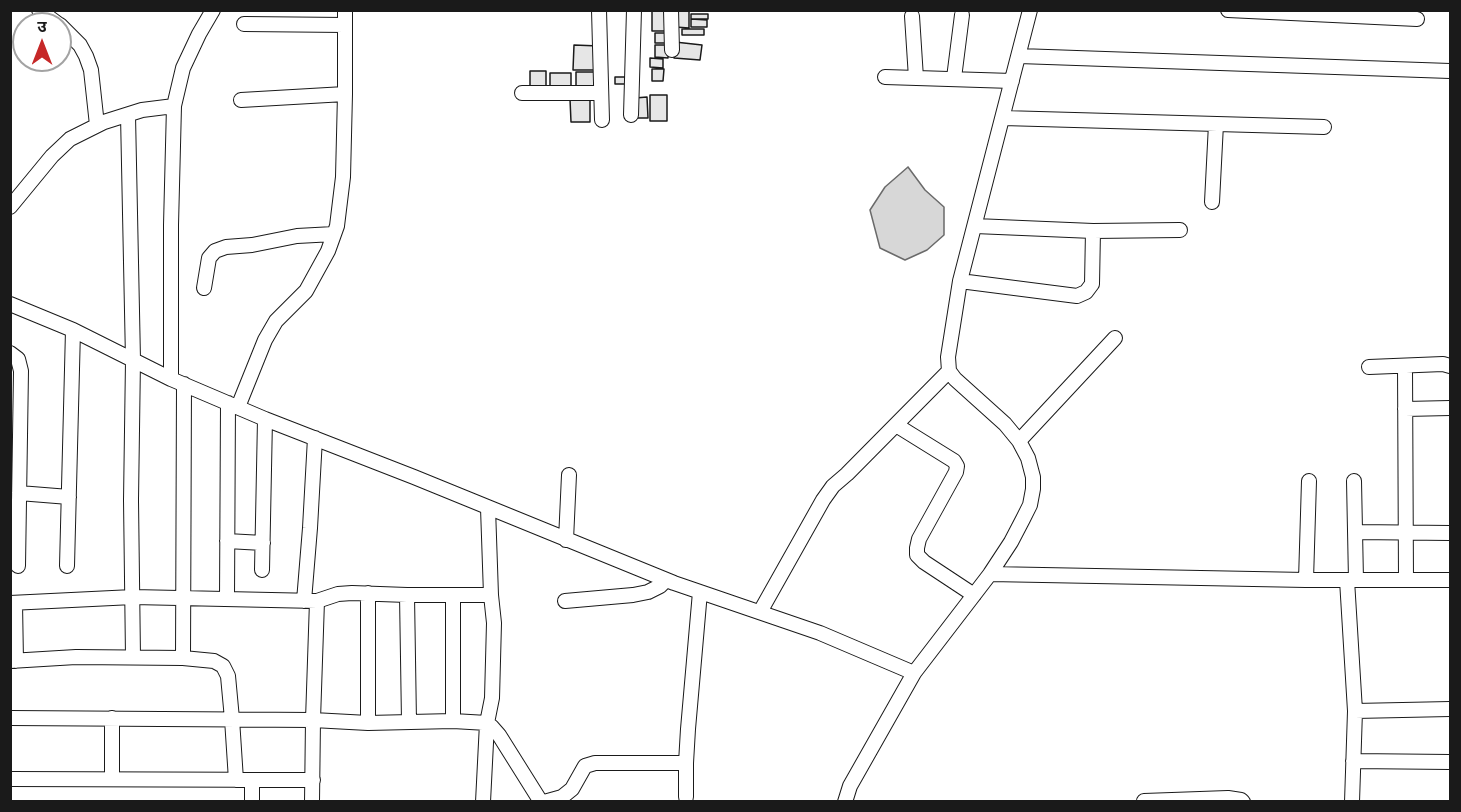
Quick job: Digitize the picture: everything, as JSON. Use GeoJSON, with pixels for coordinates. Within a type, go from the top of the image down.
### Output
{"type":"FeatureCollection","features":[{"type":"Feature","properties":{"kind":"street"},"geometry":{"type":"LineString","coordinates":[[171,379],[174,106],[183,68],[213,10]]}},
{"type":"Feature","properties":{"kind":"street"},"geometry":{"type":"LineString","coordinates":[[227,598],[233,405],[276,321],[306,291],[318,271],[334,234],[339,215],[345,94],[345,10]]}},
{"type":"Feature","properties":{"kind":"street"},"geometry":{"type":"LineString","coordinates":[[599,10],[602,120]]}},
{"type":"Feature","properties":{"kind":"street"},"geometry":{"type":"LineString","coordinates":[[630,115],[633,10]]}},
{"type":"Feature","properties":{"kind":"street"},"geometry":{"type":"LineString","coordinates":[[671,10],[672,51]]}},
{"type":"Feature","properties":{"kind":"street"},"geometry":{"type":"LineString","coordinates":[[845,801],[850,786],[914,674],[990,574],[1023,519],[1033,489],[1033,477],[1028,458],[1019,441],[1005,424],[955,380],[949,371],[948,357],[960,281],[1030,10]]}},
{"type":"Feature","properties":{"kind":"street"},"geometry":{"type":"LineString","coordinates":[[1228,10],[1417,19]]}},
{"type":"Feature","properties":{"kind":"street"},"geometry":{"type":"LineString","coordinates":[[954,78],[962,15]]}},
{"type":"Feature","properties":{"kind":"street"},"geometry":{"type":"LineString","coordinates":[[912,16],[916,78]]}},
{"type":"Feature","properties":{"kind":"street"},"geometry":{"type":"LineString","coordinates":[[244,24],[345,25]]}},
{"type":"Feature","properties":{"kind":"street"},"geometry":{"type":"LineString","coordinates":[[72,37],[80,45],[91,70],[97,125]]}},
{"type":"Feature","properties":{"kind":"street"},"geometry":{"type":"LineString","coordinates":[[1019,56],[1450,71]]}},
{"type":"Feature","properties":{"kind":"street"},"geometry":{"type":"LineString","coordinates":[[885,77],[1012,81]]}},
{"type":"Feature","properties":{"kind":"street"},"geometry":{"type":"LineString","coordinates":[[522,93],[601,93]]}},
{"type":"Feature","properties":{"kind":"street"},"geometry":{"type":"LineString","coordinates":[[241,100],[345,94]]}},
{"type":"Feature","properties":{"kind":"street"},"geometry":{"type":"LineString","coordinates":[[10,207],[52,156],[70,139],[97,125],[142,110],[174,106]]}},
{"type":"Feature","properties":{"kind":"street"},"geometry":{"type":"LineString","coordinates":[[128,115],[133,360],[131,500],[133,657]]}},
{"type":"Feature","properties":{"kind":"street"},"geometry":{"type":"LineString","coordinates":[[1003,118],[1324,128]]}},
{"type":"Feature","properties":{"kind":"street"},"geometry":{"type":"LineString","coordinates":[[1212,202],[1216,124]]}},
{"type":"Feature","properties":{"kind":"street"},"geometry":{"type":"LineString","coordinates":[[975,226],[1093,231],[1180,231]]}},
{"type":"Feature","properties":{"kind":"street"},"geometry":{"type":"LineString","coordinates":[[960,281],[1077,296],[1086,292],[1092,284],[1093,231]]}},
{"type":"Feature","properties":{"kind":"street"},"geometry":{"type":"LineString","coordinates":[[204,288],[209,258],[215,251],[226,247],[252,245],[297,236],[334,234]]}},
{"type":"Feature","properties":{"kind":"street"},"geometry":{"type":"LineString","coordinates":[[10,304],[72,330],[171,379],[265,419],[666,580],[820,633],[914,674]]}},
{"type":"Feature","properties":{"kind":"street"},"geometry":{"type":"LineString","coordinates":[[67,566],[72,330]]}},
{"type":"Feature","properties":{"kind":"street"},"geometry":{"type":"LineString","coordinates":[[1019,441],[1115,338]]}},
{"type":"Feature","properties":{"kind":"street"},"geometry":{"type":"LineString","coordinates":[[10,353],[18,359],[21,371],[18,566]]}},
{"type":"Feature","properties":{"kind":"street"},"geometry":{"type":"LineString","coordinates":[[1369,367],[1443,364],[1450,366]]}},
{"type":"Feature","properties":{"kind":"street"},"geometry":{"type":"LineString","coordinates":[[1405,366],[1406,580]]}},
{"type":"Feature","properties":{"kind":"street"},"geometry":{"type":"LineString","coordinates":[[760,612],[833,486],[949,371]]}},
{"type":"Feature","properties":{"kind":"street"},"geometry":{"type":"LineString","coordinates":[[183,658],[184,384]]}},
{"type":"Feature","properties":{"kind":"street"},"geometry":{"type":"LineString","coordinates":[[1405,409],[1450,408]]}},
{"type":"Feature","properties":{"kind":"street"},"geometry":{"type":"LineString","coordinates":[[262,570],[265,419]]}},
{"type":"Feature","properties":{"kind":"street"},"geometry":{"type":"LineString","coordinates":[[896,425],[954,461],[957,466],[916,548],[917,555],[924,562],[975,595]]}},
{"type":"Feature","properties":{"kind":"street"},"geometry":{"type":"LineString","coordinates":[[312,801],[310,528],[315,438]]}},
{"type":"Feature","properties":{"kind":"street"},"geometry":{"type":"LineString","coordinates":[[566,540],[569,475]]}},
{"type":"Feature","properties":{"kind":"street"},"geometry":{"type":"LineString","coordinates":[[1306,580],[1308,481]]}},
{"type":"Feature","properties":{"kind":"street"},"geometry":{"type":"LineString","coordinates":[[1352,801],[1355,711],[1351,580],[1355,532],[1354,481]]}},
{"type":"Feature","properties":{"kind":"street"},"geometry":{"type":"LineString","coordinates":[[19,493],[69,497]]}},
{"type":"Feature","properties":{"kind":"street"},"geometry":{"type":"LineString","coordinates":[[483,801],[487,723],[492,698],[494,623],[488,508]]}},
{"type":"Feature","properties":{"kind":"street"},"geometry":{"type":"LineString","coordinates":[[1355,532],[1450,533]]}},
{"type":"Feature","properties":{"kind":"street"},"geometry":{"type":"LineString","coordinates":[[228,541],[263,543]]}},
{"type":"Feature","properties":{"kind":"street"},"geometry":{"type":"LineString","coordinates":[[990,574],[1306,580],[1450,580]]}},
{"type":"Feature","properties":{"kind":"street"},"geometry":{"type":"LineString","coordinates":[[565,601],[648,592],[666,580]]}},
{"type":"Feature","properties":{"kind":"street"},"geometry":{"type":"LineString","coordinates":[[686,797],[686,763],[700,591]]}},
{"type":"Feature","properties":{"kind":"street"},"geometry":{"type":"LineString","coordinates":[[236,780],[228,676],[223,666],[214,661],[183,658],[76,657],[13,661],[13,603],[132,597],[310,601],[338,594],[368,593],[491,595]]}},
{"type":"Feature","properties":{"kind":"street"},"geometry":{"type":"LineString","coordinates":[[368,593],[368,723]]}},
{"type":"Feature","properties":{"kind":"street"},"geometry":{"type":"LineString","coordinates":[[407,595],[409,722]]}},
{"type":"Feature","properties":{"kind":"street"},"geometry":{"type":"LineString","coordinates":[[453,595],[453,721]]}},
{"type":"Feature","properties":{"kind":"street"},"geometry":{"type":"LineString","coordinates":[[1355,711],[1450,710]]}},
{"type":"Feature","properties":{"kind":"street"},"geometry":{"type":"LineString","coordinates":[[10,717],[487,723],[499,735],[542,801],[562,797],[572,789],[585,766],[595,763],[686,763]]}},
{"type":"Feature","properties":{"kind":"street"},"geometry":{"type":"LineString","coordinates":[[112,718],[112,779]]}},
{"type":"Feature","properties":{"kind":"street"},"geometry":{"type":"LineString","coordinates":[[1353,761],[1450,762]]}},
{"type":"Feature","properties":{"kind":"street"},"geometry":{"type":"LineString","coordinates":[[10,779],[312,780]]}},
{"type":"Feature","properties":{"kind":"street"},"geometry":{"type":"LineString","coordinates":[[252,780],[252,801]]}},
{"type":"Feature","properties":{"kind":"street"},"geometry":{"type":"LineString","coordinates":[[1144,801],[1228,798],[1243,801]]}},
{"type":"Feature","properties":{"kind":"shaded area"},"geometry":{"type":"Polygon","coordinates":[[[908,167],[925,190],[944,207],[944,235],[927,250],[905,260],[880,248],[870,210],[885,187],[908,167]]]}},
{"type":"Feature","properties":{"kind":"building"},"geometry":{"type":"Polygon","coordinates":[[[652,10],[667,10],[666,31],[652,31],[652,10]]]}},
{"type":"Feature","properties":{"kind":"building"},"geometry":{"type":"Polygon","coordinates":[[[675,10],[689,10],[689,28],[675,27],[675,10]]]}},
{"type":"Feature","properties":{"kind":"building"},"geometry":{"type":"Polygon","coordinates":[[[691,14],[708,14],[708,19],[691,19],[691,14]]]}},
{"type":"Feature","properties":{"kind":"building"},"geometry":{"type":"Polygon","coordinates":[[[691,19],[707,20],[707,27],[691,27],[691,19]]]}},
{"type":"Feature","properties":{"kind":"building"},"geometry":{"type":"Polygon","coordinates":[[[682,29],[704,29],[704,35],[682,35],[682,29]]]}},
{"type":"Feature","properties":{"kind":"building"},"geometry":{"type":"Polygon","coordinates":[[[655,33],[670,33],[670,43],[655,43],[655,33]]]}},
{"type":"Feature","properties":{"kind":"building"},"geometry":{"type":"Polygon","coordinates":[[[675,42],[702,45],[700,60],[674,58],[675,42]]]}},
{"type":"Feature","properties":{"kind":"building"},"geometry":{"type":"Polygon","coordinates":[[[574,45],[599,46],[599,70],[573,70],[574,45]]]}},
{"type":"Feature","properties":{"kind":"building"},"geometry":{"type":"Polygon","coordinates":[[[655,45],[669,45],[668,58],[655,57],[655,45]]]}},
{"type":"Feature","properties":{"kind":"building"},"geometry":{"type":"Polygon","coordinates":[[[650,58],[663,59],[663,68],[650,67],[650,58]]]}},
{"type":"Feature","properties":{"kind":"building"},"geometry":{"type":"Polygon","coordinates":[[[652,69],[664,69],[663,81],[652,81],[652,69]]]}},
{"type":"Feature","properties":{"kind":"building"},"geometry":{"type":"Polygon","coordinates":[[[530,71],[546,71],[546,90],[530,90],[530,71]]]}},
{"type":"Feature","properties":{"kind":"building"},"geometry":{"type":"Polygon","coordinates":[[[576,72],[596,72],[596,88],[576,88],[576,72]]]}},
{"type":"Feature","properties":{"kind":"building"},"geometry":{"type":"Polygon","coordinates":[[[550,73],[571,73],[571,89],[550,89],[550,73]]]}},
{"type":"Feature","properties":{"kind":"building"},"geometry":{"type":"Polygon","coordinates":[[[615,77],[625,77],[625,84],[615,84],[615,77]]]}},
{"type":"Feature","properties":{"kind":"building"},"geometry":{"type":"Polygon","coordinates":[[[650,95],[667,95],[667,121],[650,121],[650,95]]]}},
{"type":"Feature","properties":{"kind":"building"},"geometry":{"type":"Polygon","coordinates":[[[647,97],[648,118],[635,118],[635,98],[647,97]]]}},
{"type":"Feature","properties":{"kind":"building"},"geometry":{"type":"Polygon","coordinates":[[[570,99],[590,99],[590,122],[571,122],[570,99]]]}}]}
